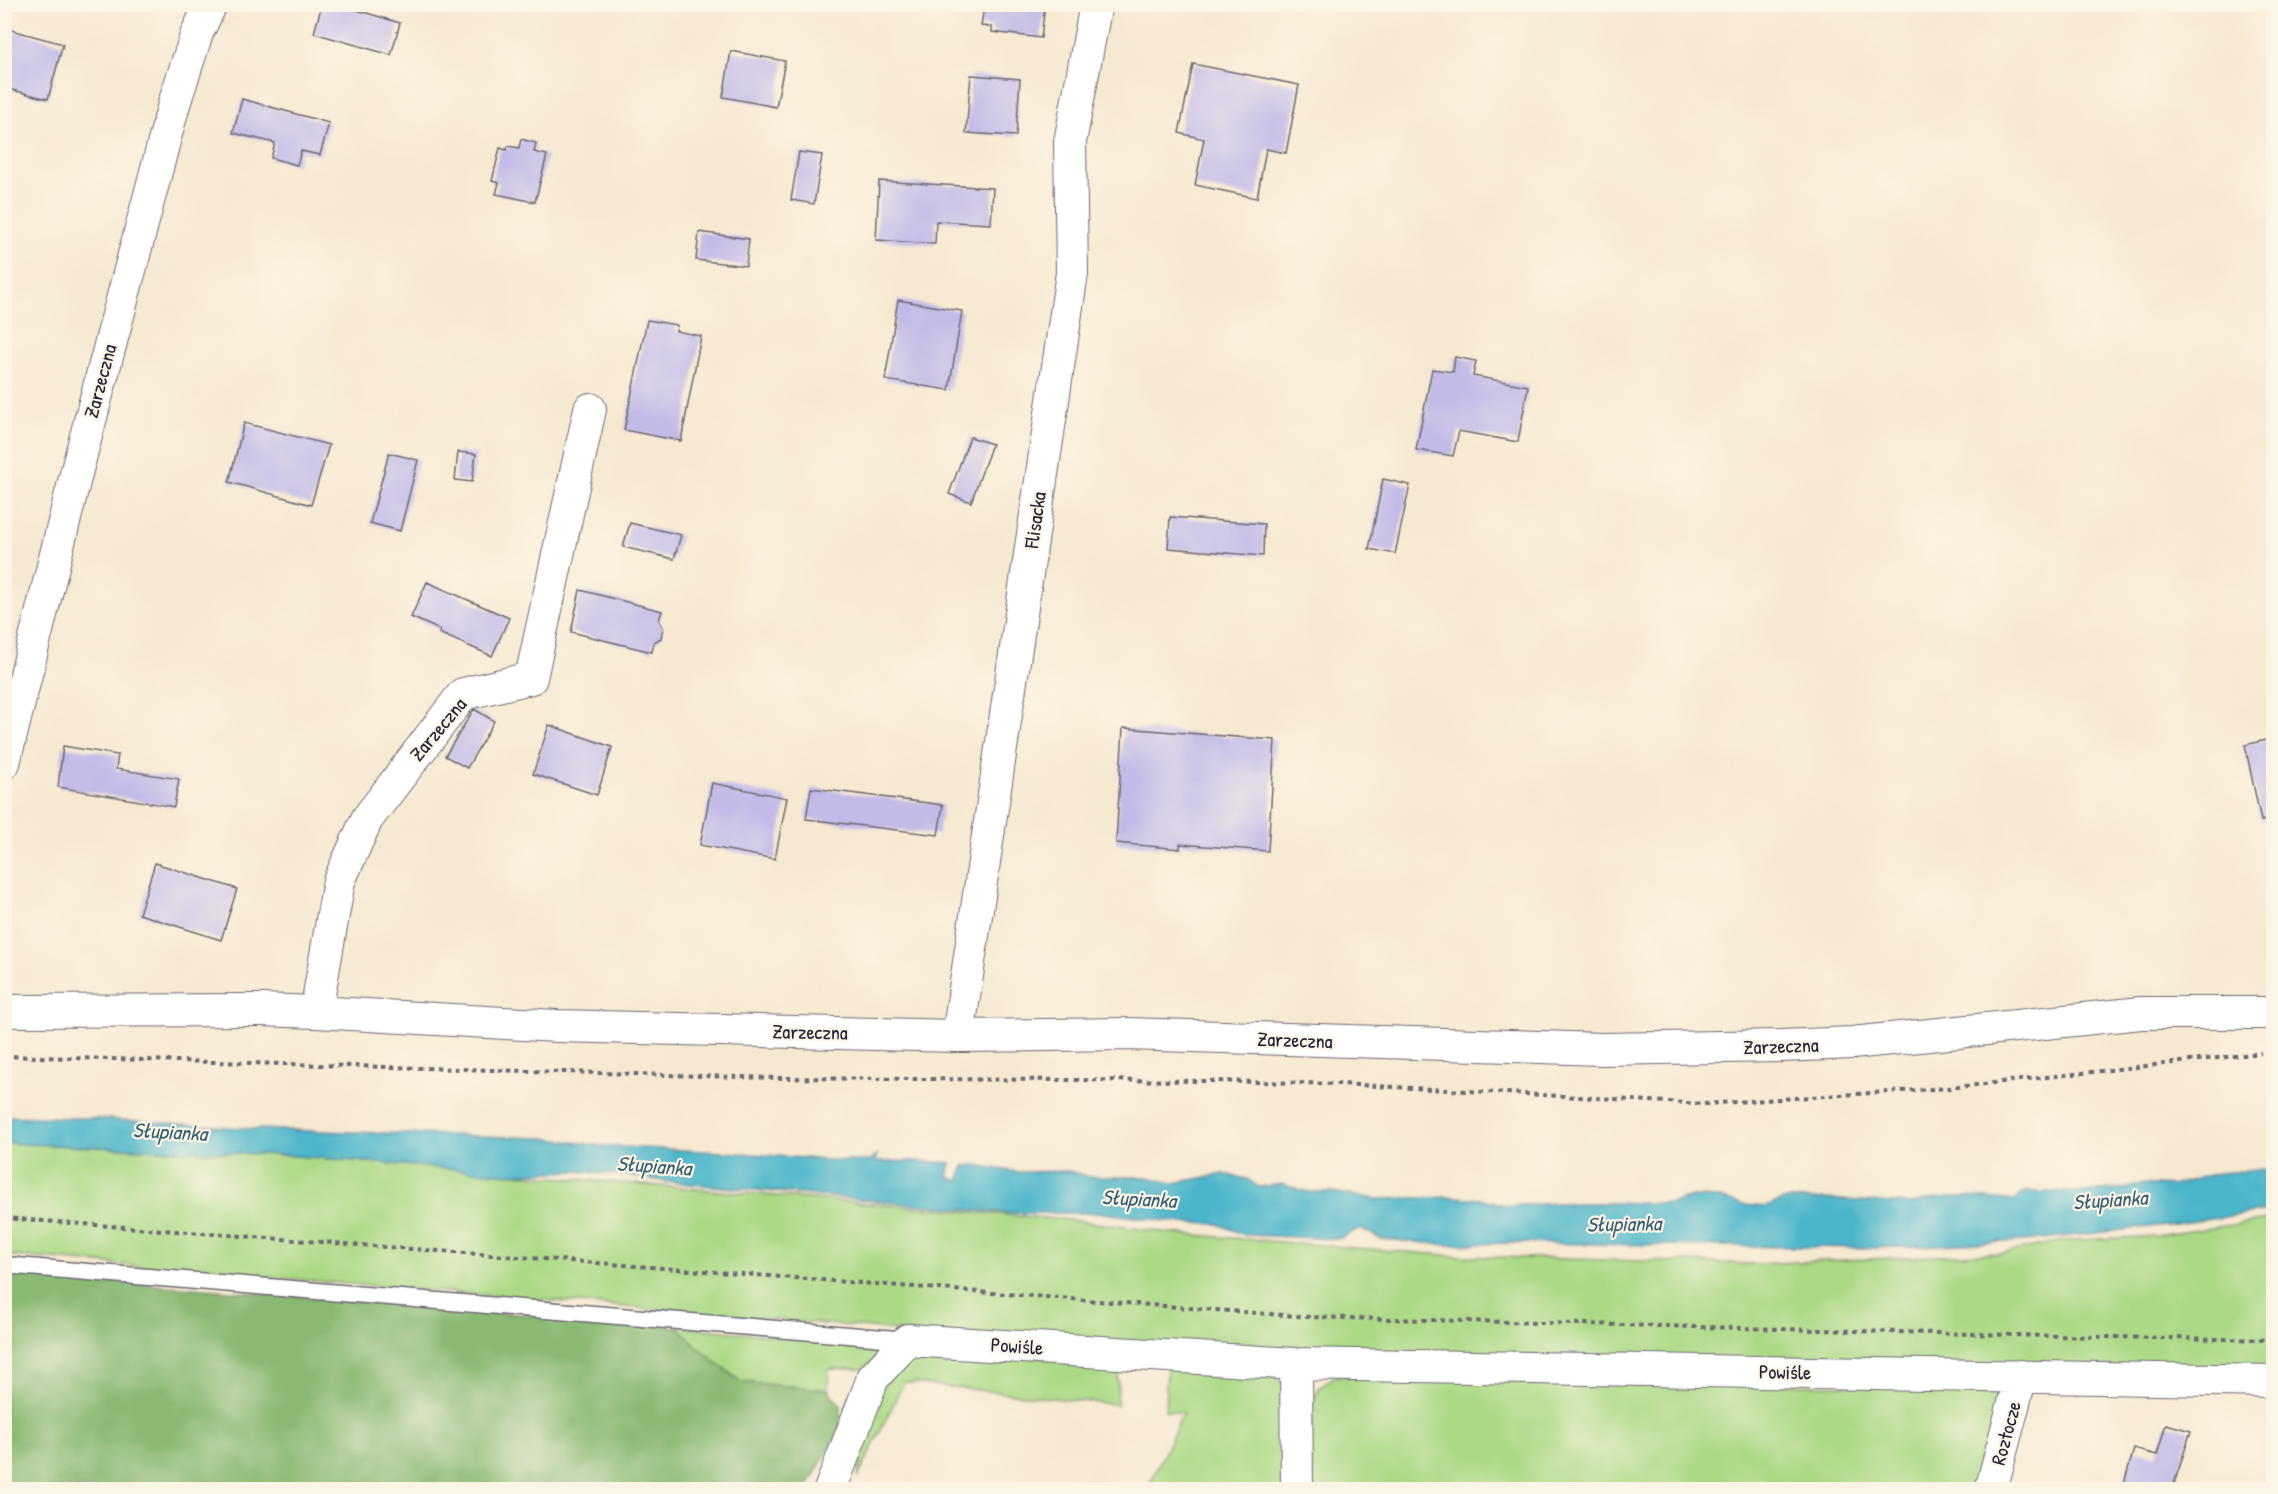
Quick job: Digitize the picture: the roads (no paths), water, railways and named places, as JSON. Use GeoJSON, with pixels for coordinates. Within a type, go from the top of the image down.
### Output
{"type":"FeatureCollection","features":[{"type":"Feature","properties":{"kind":"street","name":"Zarzeczna"},"geometry":{"type":"LineString","coordinates":[[4,763],[77,470],[174,104],[197,33],[211,4]]}},
{"type":"Feature","properties":{"kind":"street","name":"Flisacka"},"geometry":{"type":"LineString","coordinates":[[958,1036],[1072,273],[1070,142],[1096,4]]}},
{"type":"Feature","properties":{"kind":"street","name":"Zarzeczna"},"geometry":{"type":"LineString","coordinates":[[316,1012],[339,881],[367,819],[463,694],[531,678],[590,409]]}},
{"type":"Feature","properties":{"kind":"street","name":"Zarzeczna"},"geometry":{"type":"LineString","coordinates":[[4,1011],[316,1012],[558,1026],[958,1036],[1128,1034],[1600,1049],[1781,1046],[1929,1036],[2141,1013],[2274,1013]]}},
{"type":"Feature","properties":{"kind":"street","name":"Powiśle"},"geometry":{"type":"LineString","coordinates":[[908,1340],[1296,1364],[2274,1381]]}},
{"type":"Feature","properties":{"kind":"street"},"geometry":{"type":"LineString","coordinates":[[830,1490],[873,1378],[908,1340]]}},
{"type":"Feature","properties":{"kind":"street"},"geometry":{"type":"LineString","coordinates":[[1296,1364],[1297,1490]]}},
{"type":"Feature","properties":{"kind":"street","name":"Roztocze"},"geometry":{"type":"LineString","coordinates":[[1991,1490],[2021,1376]]}},
{"type":"Feature","properties":{"kind":"lane"},"geometry":{"type":"LineString","coordinates":[[4,1265],[908,1340]]}},
{"type":"Feature","properties":{"kind":"water","name":"Słupianka"},"geometry":{"type":"Polygon","coordinates":[[[5,1116],[108,1119],[255,1129],[543,1138],[603,1146],[843,1161],[869,1161],[877,1155],[875,1162],[951,1163],[948,1177],[959,1181],[964,1166],[976,1165],[1017,1172],[1069,1171],[1090,1177],[1147,1177],[1173,1183],[1224,1174],[1247,1179],[1259,1187],[1283,1184],[1308,1192],[1332,1192],[1376,1199],[1453,1197],[1483,1199],[1509,1206],[1557,1203],[1671,1203],[1692,1197],[1720,1198],[1744,1205],[1765,1207],[1786,1199],[1913,1204],[1950,1197],[2014,1201],[2025,1192],[2089,1192],[2143,1184],[2171,1186],[2217,1173],[2273,1169],[2274,1210],[2024,1241],[1877,1248],[1507,1243],[1449,1245],[1381,1239],[1360,1228],[1339,1239],[1245,1235],[1218,1224],[1183,1223],[1103,1213],[1006,1213],[668,1182],[635,1176],[575,1171],[509,1174],[285,1155],[5,1143],[5,1116]]]}}]}
